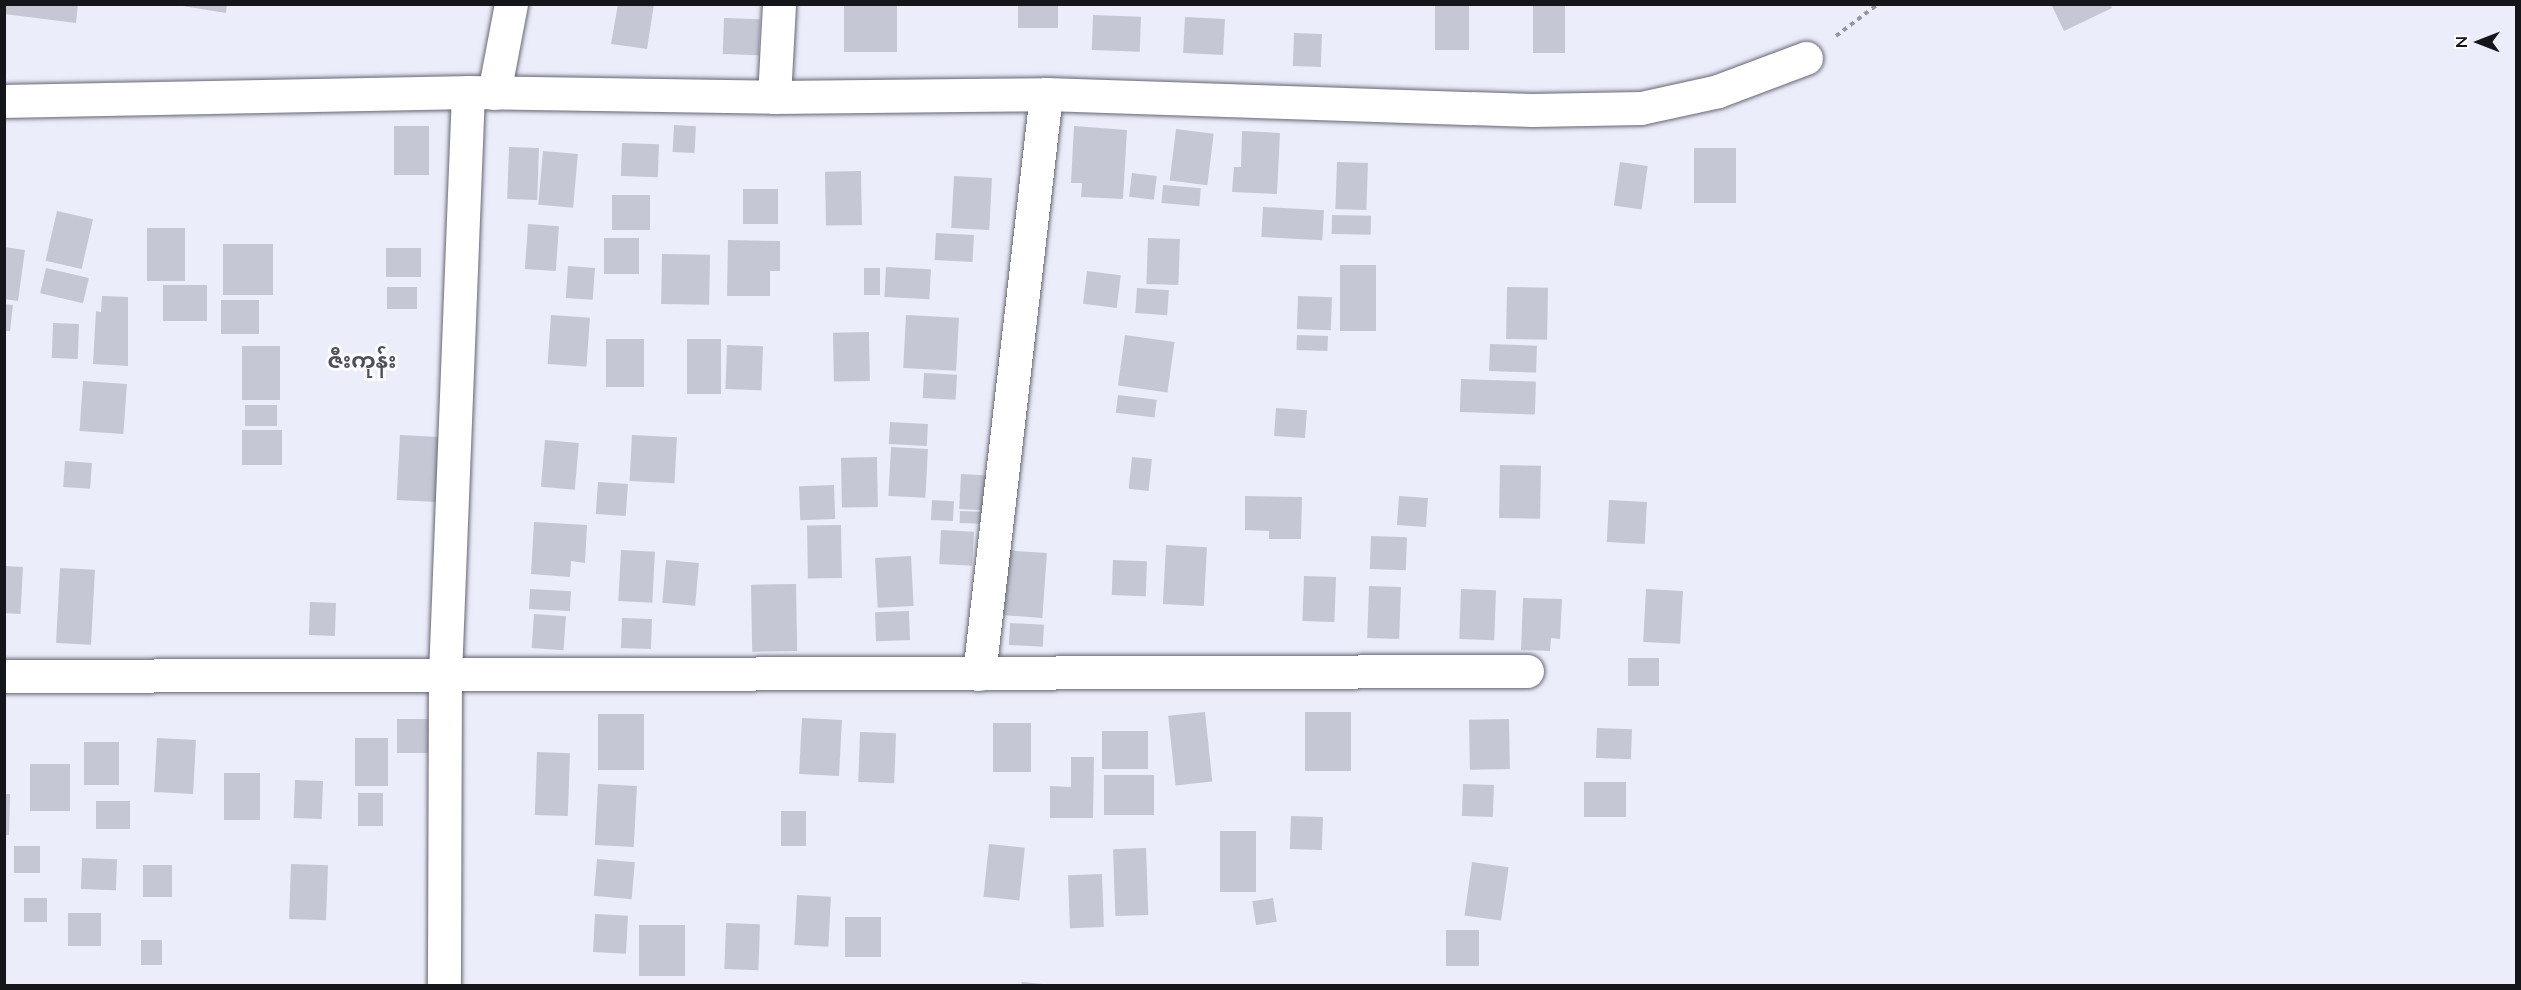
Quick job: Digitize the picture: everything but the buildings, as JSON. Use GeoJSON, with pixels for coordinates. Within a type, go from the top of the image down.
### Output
{"type":"FeatureCollection","features":[{"type":"Feature","properties":{"kind":"street"},"geometry":{"type":"LineString","coordinates":[[444,986],[445,676],[481,92],[511,4]]}},
{"type":"Feature","properties":{"kind":"street"},"geometry":{"type":"LineString","coordinates":[[774,97],[779,4]]}},
{"type":"Feature","properties":{"kind":"street"},"geometry":{"type":"LineString","coordinates":[[4,101],[481,92],[774,97],[1046,94],[1532,110],[1641,108],[1718,91],[1806,58]]}},
{"type":"Feature","properties":{"kind":"street"},"geometry":{"type":"LineString","coordinates":[[979,674],[1046,94]]}},
{"type":"Feature","properties":{"kind":"street"},"geometry":{"type":"LineString","coordinates":[[4,676],[1527,671]]}},
{"type":"Feature","properties":{"kind":"path"},"geometry":{"type":"LineString","coordinates":[[1806,58],[1878,4]]}},
{"type":"Feature","properties":{"kind":"district","name":"ဇီးကုန်း"},"geometry":{"type":"Point","coordinates":[362,360]}}]}
